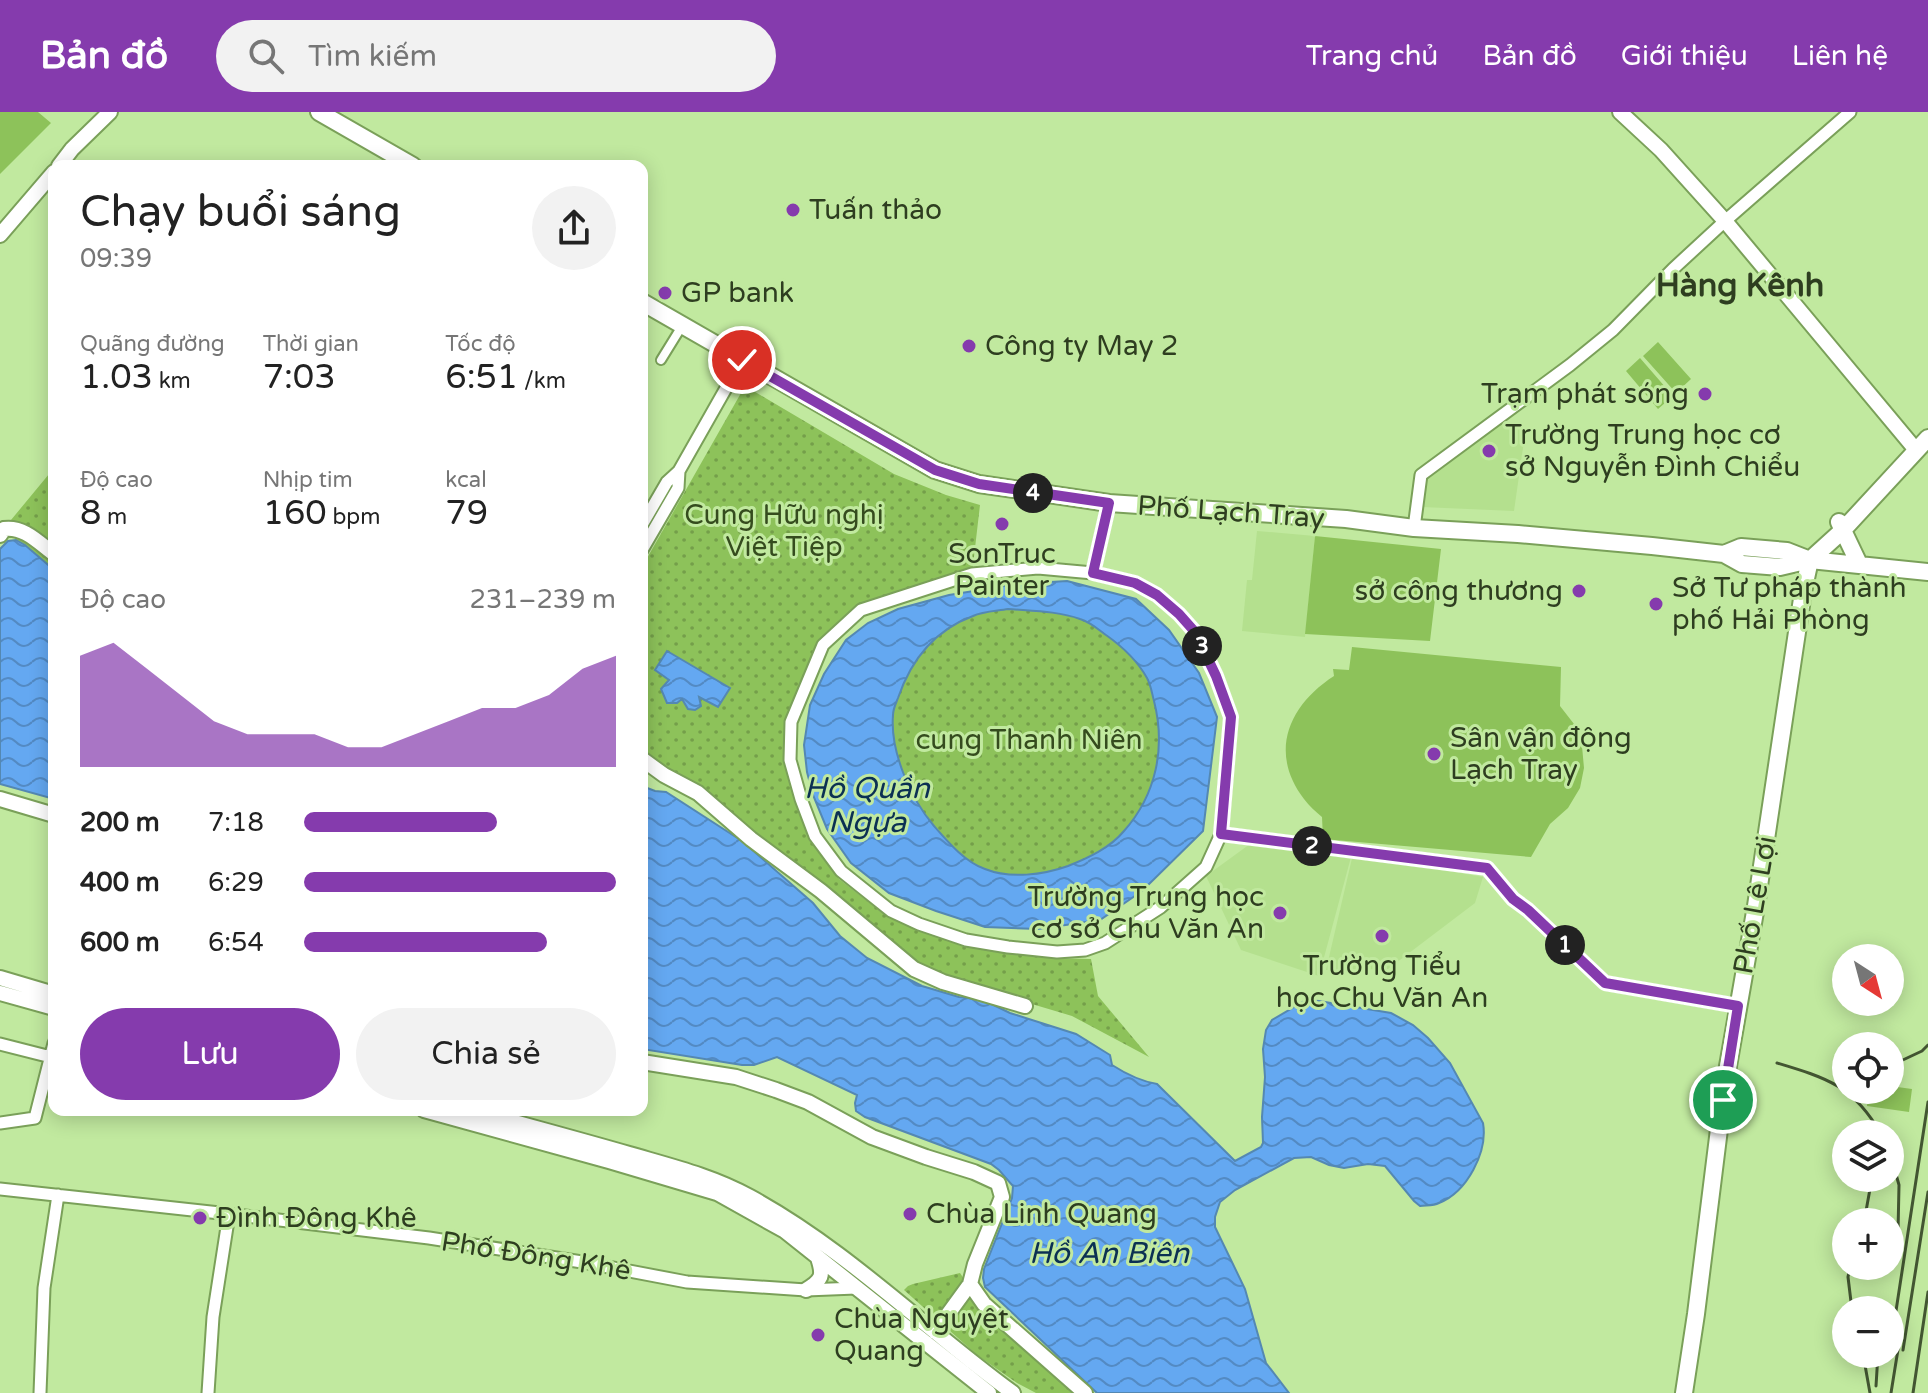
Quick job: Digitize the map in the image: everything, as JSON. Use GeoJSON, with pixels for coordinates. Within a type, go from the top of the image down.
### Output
{"type":"FeatureCollection","features":[{"type":"Feature","properties":{"kind":"main road"},"geometry":{"type":"LineString","coordinates":[[319,112],[403,160]]}},
{"type":"Feature","properties":{"kind":"main road","name":"Phố Lạch Tray"},"geometry":{"type":"LineString","coordinates":[[648,305],[935,470],[991,486],[1109,503],[1346,519],[1414,528],[1545,536],[1724,554],[1742,564],[1780,567],[1810,560]]}},
{"type":"Feature","properties":{"kind":"main road"},"geometry":{"type":"LineString","coordinates":[[1810,560],[1918,443],[1928,424]]}},
{"type":"Feature","properties":{"kind":"main road"},"geometry":{"type":"LineString","coordinates":[[1787,551],[1804,549],[1840,526]]}},
{"type":"Feature","properties":{"kind":"main road"},"geometry":{"type":"LineString","coordinates":[[1840,526],[1859,564]]}},
{"type":"Feature","properties":{"kind":"main road","name":"Phố Lạch Tray"},"geometry":{"type":"LineString","coordinates":[[1724,554],[1741,547],[1787,551],[1810,560]]}},
{"type":"Feature","properties":{"kind":"main road"},"geometry":{"type":"LineString","coordinates":[[1810,560],[1928,572]]}},
{"type":"Feature","properties":{"kind":"main road","name":"Phố Lê Lợi"},"geometry":{"type":"LineString","coordinates":[[1684,1393],[1723,1100],[1810,560]]}},
{"type":"Feature","properties":{"kind":"street"},"geometry":{"type":"LineString","coordinates":[[64,160],[110,112]]}},
{"type":"Feature","properties":{"kind":"street"},"geometry":{"type":"LineString","coordinates":[[1620,112],[1661,150],[1725,221],[1918,443]]}},
{"type":"Feature","properties":{"kind":"street"},"geometry":{"type":"LineString","coordinates":[[1414,528],[1421,475],[1613,330],[1725,221],[1850,112]]}},
{"type":"Feature","properties":{"kind":"street"},"geometry":{"type":"LineString","coordinates":[[0,235],[48,179]]}},
{"type":"Feature","properties":{"kind":"street"},"geometry":{"type":"LineString","coordinates":[[661,360],[683,325]]}},
{"type":"Feature","properties":{"kind":"street"},"geometry":{"type":"LineString","coordinates":[[648,515],[667,482],[679,471],[742,360]]}},
{"type":"Feature","properties":{"kind":"street"},"geometry":{"type":"LineString","coordinates":[[648,539],[678,488],[679,471]]}},
{"type":"Feature","properties":{"kind":"street"},"geometry":{"type":"LineString","coordinates":[[1093,573],[1109,503]]}},
{"type":"Feature","properties":{"kind":"street"},"geometry":{"type":"LineString","coordinates":[[0,535],[4,529],[24,531],[48,549]]}},
{"type":"Feature","properties":{"kind":"street"},"geometry":{"type":"LineString","coordinates":[[1038,568],[1093,573],[1135,583],[1157,595],[1195,632],[1231,717],[1221,834],[1206,867],[1161,907],[1105,943],[1085,950],[1057,952],[966,940],[891,911],[841,871],[815,836],[801,799],[790,760],[791,722],[823,645],[861,610],[972,574],[1038,568]]}},
{"type":"Feature","properties":{"kind":"street"},"geometry":{"type":"LineString","coordinates":[[648,763],[698,793],[759,846],[821,891],[914,969],[943,982],[1025,1006]]}},
{"type":"Feature","properties":{"kind":"street"},"geometry":{"type":"LineString","coordinates":[[0,799],[48,813]]}},
{"type":"Feature","properties":{"kind":"street"},"geometry":{"type":"LineString","coordinates":[[1221,834],[1487,868],[1513,899],[1605,983],[1738,1006]]}},
{"type":"Feature","properties":{"kind":"street"},"geometry":{"type":"LineString","coordinates":[[0,978],[48,992]]}},
{"type":"Feature","properties":{"kind":"street"},"geometry":{"type":"LineString","coordinates":[[0,993],[48,1006]]}},
{"type":"Feature","properties":{"kind":"street"},"geometry":{"type":"LineString","coordinates":[[0,1044],[48,1056]]}},
{"type":"Feature","properties":{"kind":"street"},"geometry":{"type":"LineString","coordinates":[[648,1063],[736,1077],[776,1090],[808,1102],[872,1137],[998,1183],[1002,1197],[970,1284],[935,1332]]}},
{"type":"Feature","properties":{"kind":"street"},"geometry":{"type":"LineString","coordinates":[[0,1123],[35,1118],[48,1068]]}},
{"type":"Feature","properties":{"kind":"street"},"geometry":{"type":"LineString","coordinates":[[445,1116],[710,1190],[785,1231],[989,1393]]}},
{"type":"Feature","properties":{"kind":"street"},"geometry":{"type":"LineString","coordinates":[[492,1116],[678,1168],[750,1197],[866,1276],[1013,1393]]}},
{"type":"Feature","properties":{"kind":"street","name":"Phố Đông Khê"},"geometry":{"type":"LineString","coordinates":[[0,1189],[229,1214],[517,1251],[687,1282],[806,1290],[856,1288]]}},
{"type":"Feature","properties":{"kind":"street"},"geometry":{"type":"LineString","coordinates":[[40,1393],[44,1288],[58,1195]]}},
{"type":"Feature","properties":{"kind":"street"},"geometry":{"type":"LineString","coordinates":[[208,1393],[213,1317],[229,1214]]}},
{"type":"Feature","properties":{"kind":"street"},"geometry":{"type":"LineString","coordinates":[[806,1290],[821,1278],[822,1270],[817,1257]]}},
{"type":"Feature","properties":{"kind":"street"},"geometry":{"type":"LineString","coordinates":[[856,1288],[866,1276]]}},
{"type":"Feature","properties":{"kind":"street"},"geometry":{"type":"LineString","coordinates":[[970,1284],[984,1304],[1085,1393]]}},
{"type":"Feature","properties":{"kind":"shaded area","name":"Trường Trung học cơ sở Nguyễn Đình Chiểu"},"geometry":{"type":"Polygon","coordinates":[[[1491,424],[1526,427],[1514,511],[1422,507],[1424,474],[1491,424]]]}},
{"type":"Feature","properties":{"kind":"shaded area"},"geometry":{"type":"Polygon","coordinates":[[[1257,531],[1315,536],[1305,637],[1242,631],[1247,580],[1252,580],[1257,531]]]}},
{"type":"Feature","properties":{"kind":"shaded area","name":"Trường Trung học cơ sở Chu Văn An"},"geometry":{"type":"Polygon","coordinates":[[[1250,844],[1351,857],[1319,976],[1241,950],[1206,876],[1250,844]]]}},
{"type":"Feature","properties":{"kind":"shaded area","name":"Trường Tiểu học Chu Văn An"},"geometry":{"type":"Polygon","coordinates":[[[1353,854],[1483,877],[1475,903],[1388,969],[1326,970],[1353,854]]]}},
{"type":"Feature","properties":{"kind":"green space"},"geometry":{"type":"Polygon","coordinates":[[[0,112],[38,112],[51,123],[0,174],[0,112]]]}},
{"type":"Feature","properties":{"kind":"green space"},"geometry":{"type":"Polygon","coordinates":[[[1658,342],[1691,379],[1676,393],[1643,356],[1658,342]]]}},
{"type":"Feature","properties":{"kind":"green space"},"geometry":{"type":"Polygon","coordinates":[[[1640,358],[1673,396],[1658,409],[1626,371],[1640,358]]]}},
{"type":"Feature","properties":{"kind":"green space","name":"Cung Hữu nghị Việt Tiệp"},"geometry":{"type":"Polygon","coordinates":[[[745,386],[894,474],[980,505],[972,574],[861,603],[822,644],[786,721],[783,755],[793,793],[807,831],[839,879],[880,911],[917,930],[963,946],[1051,958],[1091,959],[1098,996],[1149,1057],[1072,1016],[914,969],[648,760],[648,556],[745,386]]]}},
{"type":"Feature","properties":{"kind":"green space"},"geometry":{"type":"Polygon","coordinates":[[[48,475],[48,566],[16,540],[11,520],[48,475]]]}},
{"type":"Feature","properties":{"kind":"green space"},"geometry":{"type":"Polygon","coordinates":[[[1315,536],[1441,549],[1430,641],[1305,634],[1315,536]]]}},
{"type":"Feature","properties":{"kind":"green space","name":"cung Thanh Niên"},"geometry":{"type":"Polygon","coordinates":[[[1008,609],[1072,616],[1094,626],[1118,644],[1148,678],[1157,714],[1159,742],[1153,782],[1142,807],[1127,827],[1101,850],[1080,861],[1026,875],[995,872],[964,857],[925,815],[903,774],[894,744],[894,711],[903,684],[926,648],[959,622],[981,613],[1008,609]]]}},
{"type":"Feature","properties":{"kind":"green space","name":"Sân vận động Lạch Tray"},"geometry":{"type":"Polygon","coordinates":[[[1352,647],[1561,667],[1560,706],[1574,724],[1582,746],[1584,768],[1580,788],[1568,808],[1550,824],[1531,857],[1323,839],[1322,817],[1306,802],[1293,781],[1287,764],[1286,747],[1295,715],[1305,701],[1334,676],[1333,669],[1349,670],[1352,647]]]}},
{"type":"Feature","properties":{"kind":"green space"},"geometry":{"type":"Polygon","coordinates":[[[1904,1088],[1912,1089],[1909,1112],[1867,1106],[1904,1104],[1904,1088]]]}},
{"type":"Feature","properties":{"kind":"green space"},"geometry":{"type":"Polygon","coordinates":[[[960,1273],[964,1288],[984,1314],[1079,1393],[1036,1393],[1017,1383],[977,1355],[904,1290],[913,1284],[960,1273]]]}},
{"type":"Feature","properties":{"kind":"water"},"geometry":{"type":"Polygon","coordinates":[[[16,540],[25,545],[48,565],[48,797],[0,784],[0,549],[8,541],[16,540]]]}},
{"type":"Feature","properties":{"kind":"water","name":"Hồ Quần Ngựa"},"geometry":{"type":"Polygon","coordinates":[[[1067,581],[1136,599],[1169,630],[1199,673],[1217,717],[1203,831],[1142,891],[1100,920],[1038,929],[985,927],[889,893],[851,863],[827,829],[807,772],[804,745],[810,705],[824,674],[846,640],[868,623],[898,609],[949,595],[1017,584],[1067,581]],[[1008,609],[977,614],[959,622],[926,648],[903,684],[893,715],[893,729],[899,759],[910,789],[934,826],[951,845],[971,862],[995,872],[1037,874],[1068,866],[1098,852],[1118,837],[1135,817],[1151,786],[1156,770],[1159,736],[1148,681],[1124,649],[1084,620],[1054,613],[1008,609]]]}},
{"type":"Feature","properties":{"kind":"water"},"geometry":{"type":"Polygon","coordinates":[[[667,651],[730,688],[718,707],[699,697],[701,706],[695,710],[688,709],[682,699],[677,703],[667,703],[661,689],[669,680],[655,670],[667,651]]]}},
{"type":"Feature","properties":{"kind":"water","name":"Hồ An Biên"},"geometry":{"type":"Polygon","coordinates":[[[648,788],[666,792],[742,841],[813,903],[840,936],[867,958],[922,986],[959,997],[981,999],[1010,1013],[1076,1034],[1110,1055],[1112,1065],[1157,1084],[1235,1161],[1263,1143],[1263,1049],[1266,1030],[1272,1020],[1306,1000],[1391,1013],[1413,1025],[1450,1063],[1483,1123],[1484,1134],[1479,1158],[1467,1180],[1449,1198],[1432,1205],[1420,1206],[1385,1166],[1368,1164],[1344,1168],[1311,1157],[1294,1158],[1235,1190],[1220,1202],[1215,1227],[1245,1289],[1266,1363],[1289,1393],[1097,1393],[985,1287],[984,1269],[1012,1198],[1013,1186],[999,1170],[991,1164],[865,1117],[856,1111],[857,1095],[777,1057],[754,1065],[648,1050],[648,788]]]}},
{"type":"Feature","properties":{"kind":"railway"},"geometry":{"type":"LineString","coordinates":[[1904,1059],[1928,1045]]}},
{"type":"Feature","properties":{"kind":"railway"},"geometry":{"type":"LineString","coordinates":[[1777,1063],[1838,1086],[1872,1120]]}},
{"type":"Feature","properties":{"kind":"railway"},"geometry":{"type":"LineString","coordinates":[[1898,1296],[1928,1102]]}},
{"type":"Feature","properties":{"kind":"railway"},"geometry":{"type":"LineString","coordinates":[[1867,1208],[1869,1192]]}},
{"type":"Feature","properties":{"kind":"railway"},"geometry":{"type":"LineString","coordinates":[[1899,1192],[1899,1208]]}},
{"type":"Feature","properties":{"kind":"railway"},"geometry":{"type":"LineString","coordinates":[[1904,1344],[1928,1192]]}},
{"type":"Feature","properties":{"kind":"railway"},"geometry":{"type":"LineString","coordinates":[[1848,1280],[1850,1296]]}},
{"type":"Feature","properties":{"kind":"railway"},"geometry":{"type":"LineString","coordinates":[[1913,1393],[1928,1292]]}},
{"type":"Feature","properties":{"kind":"railway"},"geometry":{"type":"LineString","coordinates":[[1866,1368],[1870,1393]]}},
{"type":"Feature","properties":{"kind":"railway"},"geometry":{"type":"LineString","coordinates":[[1876,1386],[1877,1368]]}},
{"type":"Feature","properties":{"kind":"railway"},"geometry":{"type":"LineString","coordinates":[[1891,1393],[1895,1368]]}},
{"type":"Feature","properties":{"kind":"place","name":"Tuấn thảo"},"geometry":{"type":"Point","coordinates":[793,210]}},
{"type":"Feature","properties":{"kind":"place","name":"GP bank"},"geometry":{"type":"Point","coordinates":[665,293]}},
{"type":"Feature","properties":{"kind":"place","name":"Công ty May 2"},"geometry":{"type":"Point","coordinates":[969,346]}},
{"type":"Feature","properties":{"kind":"place","name":"Trạm phát sóng"},"geometry":{"type":"Point","coordinates":[1705,394]}},
{"type":"Feature","properties":{"kind":"place","name":"Trường Trung học cơ sở Nguyễn Đình Chiểu"},"geometry":{"type":"Point","coordinates":[1489,451]}},
{"type":"Feature","properties":{"kind":"place","name":"SonTruc Painter"},"geometry":{"type":"Point","coordinates":[1002,524]}},
{"type":"Feature","properties":{"kind":"place","name":"sở công thương"},"geometry":{"type":"Point","coordinates":[1579,591]}},
{"type":"Feature","properties":{"kind":"place","name":"Sở Tư pháp thành phố Hải Phòng"},"geometry":{"type":"Point","coordinates":[1656,604]}},
{"type":"Feature","properties":{"kind":"place","name":"Sân vận động Lạch Tray"},"geometry":{"type":"Point","coordinates":[1434,754]}},
{"type":"Feature","properties":{"kind":"place","name":"Trường Trung học cơ sở Chu Văn An"},"geometry":{"type":"Point","coordinates":[1280,913]}},
{"type":"Feature","properties":{"kind":"place","name":"Trường Tiểu học Chu Văn An"},"geometry":{"type":"Point","coordinates":[1382,936]}},
{"type":"Feature","properties":{"kind":"place","name":"Chùa Linh Quang"},"geometry":{"type":"Point","coordinates":[910,1214]}},
{"type":"Feature","properties":{"kind":"place","name":"Đình Đông Khê"},"geometry":{"type":"Point","coordinates":[200,1218]}},
{"type":"Feature","properties":{"kind":"place","name":"Chùa Nguyệt Quang"},"geometry":{"type":"Point","coordinates":[818,1335]}},
{"type":"Feature","properties":{"kind":"district","name":"Hàng Kênh"},"geometry":{"type":"Point","coordinates":[1740,286]}},
{"type":"Feature","properties":{"kind":"route"},"geometry":{"type":"LineString","coordinates":[[742,360],[935,470],[979,484],[1109,503],[1093,573],[1135,583],[1157,595],[1179,614],[1195,632],[1231,717],[1221,834],[1487,868],[1513,899],[1605,983],[1738,1006],[1723,1100]]}}]}
